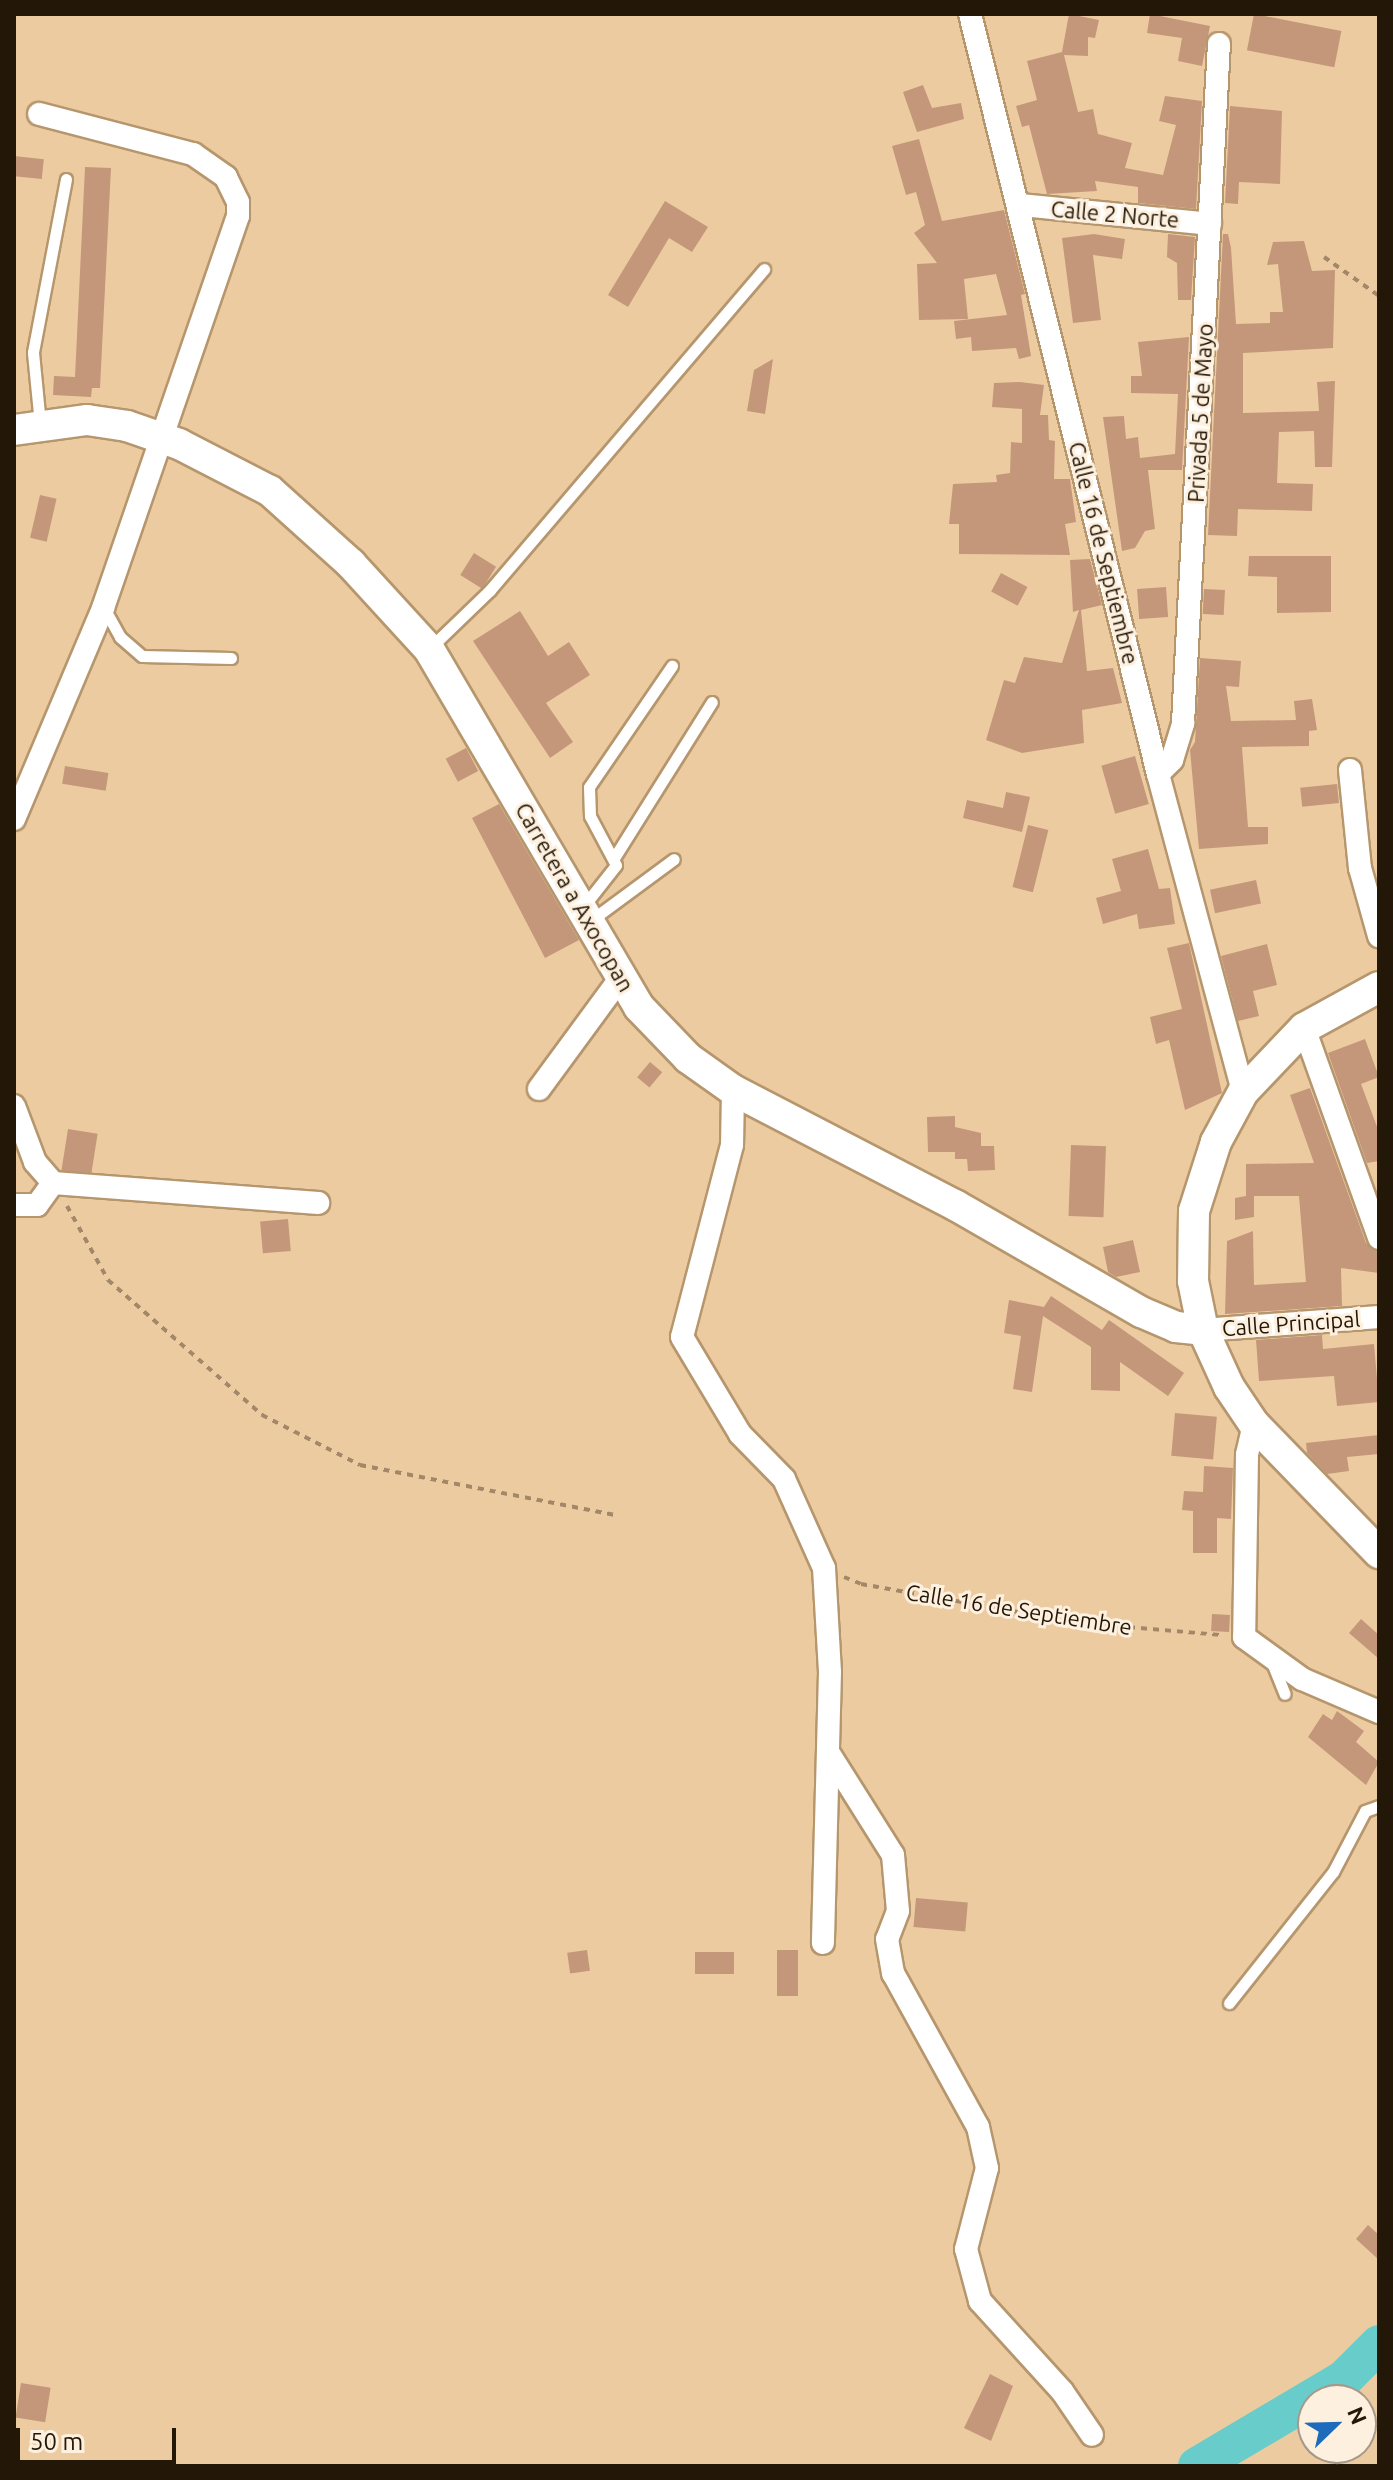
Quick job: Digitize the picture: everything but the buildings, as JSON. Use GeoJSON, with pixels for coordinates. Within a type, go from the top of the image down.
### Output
{"type":"FeatureCollection","features":[{"type":"Feature","properties":{"kind":"main road","name":"Carretera a Axocopan"},"geometry":{"type":"LineString","coordinates":[[27,427],[87,420],[127,426],[164,438],[270,491],[351,564],[429,649],[639,1007],[688,1058],[733,1090],[955,1205],[1141,1312],[1176,1327],[1203,1330]]}},
{"type":"Feature","properties":{"kind":"main road"},"geometry":{"type":"LineString","coordinates":[[1379,987],[1304,1028],[1243,1092],[1216,1142],[1194,1211],[1193,1281],[1203,1330],[1229,1387],[1254,1424],[1379,1553]]}},
{"type":"Feature","properties":{"kind":"street","name":"Calle 16 de Septiembre"},"geometry":{"type":"LineString","coordinates":[[970,14],[1021,205],[1158,774],[1243,1092]]}},
{"type":"Feature","properties":{"kind":"street","name":"Privada 5 de Mayo"},"geometry":{"type":"LineString","coordinates":[[1158,774],[1172,760],[1183,723],[1219,44]]}},
{"type":"Feature","properties":{"kind":"street"},"geometry":{"type":"LineString","coordinates":[[14,819],[103,608],[238,216],[233,189],[213,165],[193,154],[39,114]]}},
{"type":"Feature","properties":{"kind":"street","name":"Calle 2 Norte"},"geometry":{"type":"LineString","coordinates":[[1021,205],[1210,224]]}},
{"type":"Feature","properties":{"kind":"street"},"geometry":{"type":"LineString","coordinates":[[1350,770],[1360,868],[1379,936]]}},
{"type":"Feature","properties":{"kind":"street"},"geometry":{"type":"LineString","coordinates":[[539,1089],[622,976]]}},
{"type":"Feature","properties":{"kind":"street"},"geometry":{"type":"LineString","coordinates":[[1304,1028],[1379,1238]]}},
{"type":"Feature","properties":{"kind":"street"},"geometry":{"type":"LineString","coordinates":[[733,1090],[732,1145],[682,1337],[740,1434],[784,1479],[824,1568],[830,1754],[823,1943]]}},
{"type":"Feature","properties":{"kind":"street"},"geometry":{"type":"LineString","coordinates":[[14,1106],[35,1162],[53,1183],[318,1203]]}},
{"type":"Feature","properties":{"kind":"street"},"geometry":{"type":"LineString","coordinates":[[14,1205],[37,1205],[53,1183]]}},
{"type":"Feature","properties":{"kind":"street","name":"Calle Principal"},"geometry":{"type":"LineString","coordinates":[[1203,1330],[1379,1317]]}},
{"type":"Feature","properties":{"kind":"street"},"geometry":{"type":"LineString","coordinates":[[1254,1424],[1247,1455],[1251,1641],[1302,1679],[1379,1712]]}},
{"type":"Feature","properties":{"kind":"street"},"geometry":{"type":"LineString","coordinates":[[830,1754],[893,1855],[898,1911],[887,1939],[893,1973],[978,2127],[987,2168],[966,2249],[980,2301],[1062,2391],[1092,2435]]}},
{"type":"Feature","properties":{"kind":"lane"},"geometry":{"type":"LineString","coordinates":[[27,427],[33,352],[66,179]]}},
{"type":"Feature","properties":{"kind":"lane"},"geometry":{"type":"LineString","coordinates":[[429,649],[490,590],[764,269]]}},
{"type":"Feature","properties":{"kind":"lane"},"geometry":{"type":"LineString","coordinates":[[103,608],[120,637],[142,656],[231,658]]}},
{"type":"Feature","properties":{"kind":"lane"},"geometry":{"type":"LineString","coordinates":[[614,858],[590,816],[589,787],[672,666]]}},
{"type":"Feature","properties":{"kind":"lane"},"geometry":{"type":"LineString","coordinates":[[586,914],[613,871],[614,858],[712,702]]}},
{"type":"Feature","properties":{"kind":"lane"},"geometry":{"type":"LineString","coordinates":[[586,914],[674,859]]}},
{"type":"Feature","properties":{"kind":"lane"},"geometry":{"type":"LineString","coordinates":[[1251,1641],[1276,1669],[1285,1694]]}},
{"type":"Feature","properties":{"kind":"lane"},"geometry":{"type":"LineString","coordinates":[[1229,2003],[1333,1872],[1365,1811],[1379,1806]]}},
{"type":"Feature","properties":{"kind":"path"},"geometry":{"type":"LineString","coordinates":[[1324,257],[1379,296]]}},
{"type":"Feature","properties":{"kind":"path"},"geometry":{"type":"LineString","coordinates":[[53,1183],[108,1280],[262,1415],[360,1465],[616,1515]]}},
{"type":"Feature","properties":{"kind":"path","name":"Calle 16 de Septiembre"},"geometry":{"type":"LineString","coordinates":[[824,1568],[861,1584],[1081,1623],[1251,1641]]}},
{"type":"Feature","properties":{"kind":"waterway"},"geometry":{"type":"LineString","coordinates":[[1197,2466],[1344,2379],[1379,2344]]}}]}
